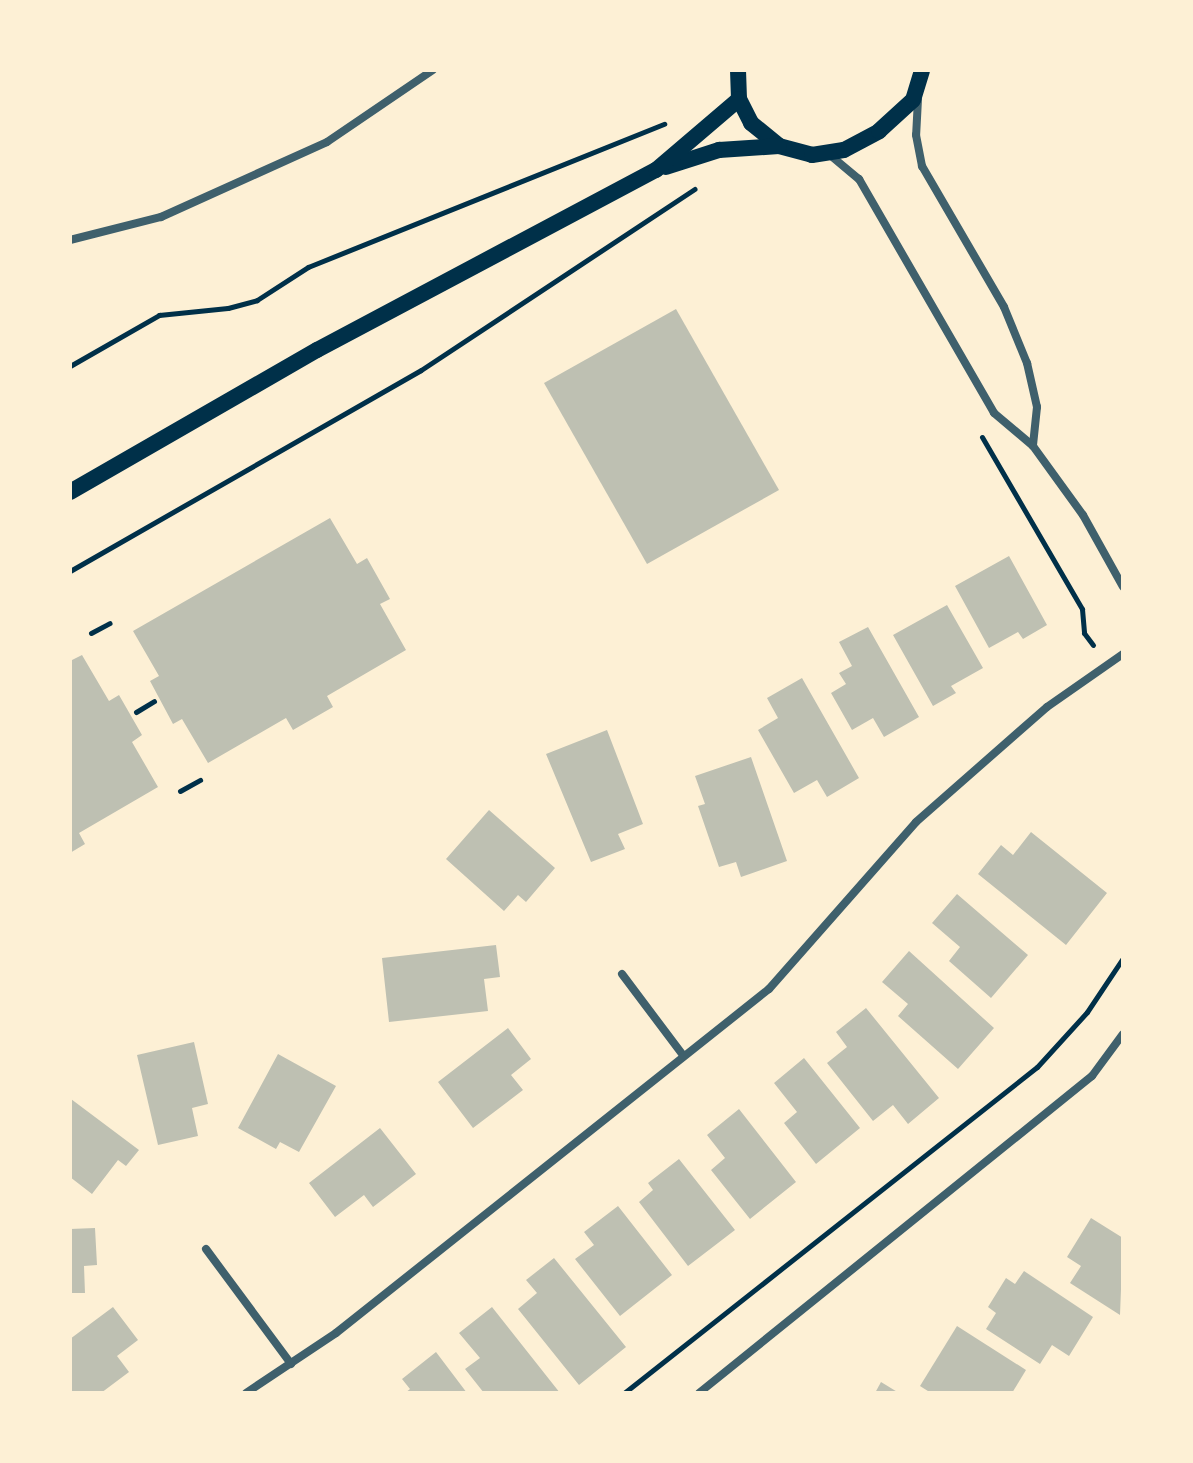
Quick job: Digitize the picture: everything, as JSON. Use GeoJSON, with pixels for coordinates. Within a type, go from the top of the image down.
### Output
{"type":"FeatureCollection","features":[{"type":"Feature","properties":{"kind":"main road"},"geometry":{"type":"LineString","coordinates":[[738,70],[739,99],[751,123],[779,146]]}},
{"type":"Feature","properties":{"kind":"main road"},"geometry":{"type":"LineString","coordinates":[[70,492],[317,350],[656,170],[719,150],[779,146],[828,154],[879,131],[919,90],[922,70]]}},
{"type":"Feature","properties":{"kind":"main road"},"geometry":{"type":"LineString","coordinates":[[656,170],[739,99]]}},
{"type":"Feature","properties":{"kind":"street"},"geometry":{"type":"LineString","coordinates":[[70,240],[161,217],[314,148],[433,70]]}},
{"type":"Feature","properties":{"kind":"street"},"geometry":{"type":"LineString","coordinates":[[919,90],[916,135],[922,166],[1004,307],[1027,363],[1037,407],[1033,446]]}},
{"type":"Feature","properties":{"kind":"street"},"geometry":{"type":"LineString","coordinates":[[828,154],[859,179],[994,413],[1033,446],[1083,515],[1123,587]]}},
{"type":"Feature","properties":{"kind":"street"},"geometry":{"type":"LineString","coordinates":[[246,1393],[349,1323],[682,1054],[769,989],[916,822],[1047,707],[1123,654]]}},
{"type":"Feature","properties":{"kind":"street"},"geometry":{"type":"LineString","coordinates":[[622,974],[682,1054]]}},
{"type":"Feature","properties":{"kind":"street"},"geometry":{"type":"LineString","coordinates":[[699,1393],[1092,1076],[1123,1034]]}},
{"type":"Feature","properties":{"kind":"street"},"geometry":{"type":"LineString","coordinates":[[206,1249],[291,1364]]}},
{"type":"Feature","properties":{"kind":"path"},"geometry":{"type":"LineString","coordinates":[[70,366],[159,315],[257,300],[308,267],[673,121]]}},
{"type":"Feature","properties":{"kind":"path"},"geometry":{"type":"LineString","coordinates":[[70,571],[421,370],[707,181]]}},
{"type":"Feature","properties":{"kind":"path"},"geometry":{"type":"LineString","coordinates":[[977,427],[1082,609],[1084,633],[1107,663]]}},
{"type":"Feature","properties":{"kind":"path"},"geometry":{"type":"LineString","coordinates":[[91,633],[110,623]]}},
{"type":"Feature","properties":{"kind":"path"},"geometry":{"type":"LineString","coordinates":[[136,712],[154,701]]}},
{"type":"Feature","properties":{"kind":"path"},"geometry":{"type":"LineString","coordinates":[[180,791],[200,780]]}},
{"type":"Feature","properties":{"kind":"path"},"geometry":{"type":"LineString","coordinates":[[624,1393],[1037,1067],[1087,1012],[1123,958]]}},
{"type":"Feature","properties":{"kind":"building"},"geometry":{"type":"Polygon","coordinates":[[[676,309],[779,490],[647,564],[544,383],[676,309]]]}},
{"type":"Feature","properties":{"kind":"building"},"geometry":{"type":"Polygon","coordinates":[[[330,518],[357,564],[367,558],[390,599],[380,604],[406,650],[327,696],[333,707],[293,730],[286,718],[208,763],[182,719],[173,724],[150,681],[159,676],[133,631],[330,518]]]}},
{"type":"Feature","properties":{"kind":"building"},"geometry":{"type":"Polygon","coordinates":[[[1009,556],[1047,625],[1023,639],[1018,632],[989,648],[955,586],[1009,556]]]}},
{"type":"Feature","properties":{"kind":"building"},"geometry":{"type":"Polygon","coordinates":[[[947,605],[983,668],[951,686],[956,693],[933,706],[893,635],[947,605]]]}},
{"type":"Feature","properties":{"kind":"building"},"geometry":{"type":"Polygon","coordinates":[[[868,627],[919,717],[884,737],[873,718],[852,730],[831,693],[846,684],[839,673],[852,666],[839,642],[868,627]]]}},
{"type":"Feature","properties":{"kind":"building"},"geometry":{"type":"Polygon","coordinates":[[[82,655],[109,701],[119,695],[142,735],[132,742],[158,787],[79,833],[85,844],[70,853],[70,661],[82,655]]]}},
{"type":"Feature","properties":{"kind":"building"},"geometry":{"type":"Polygon","coordinates":[[[802,678],[859,778],[827,797],[817,780],[794,793],[758,730],[778,718],[767,698],[802,678]]]}},
{"type":"Feature","properties":{"kind":"building"},"geometry":{"type":"Polygon","coordinates":[[[607,730],[643,824],[618,834],[625,849],[591,862],[546,754],[607,730]]]}},
{"type":"Feature","properties":{"kind":"building"},"geometry":{"type":"Polygon","coordinates":[[[751,757],[787,861],[741,877],[736,862],[719,867],[698,806],[705,804],[695,776],[751,757]]]}},
{"type":"Feature","properties":{"kind":"building"},"geometry":{"type":"Polygon","coordinates":[[[489,810],[555,868],[526,902],[518,895],[504,911],[446,859],[489,810]]]}},
{"type":"Feature","properties":{"kind":"building"},"geometry":{"type":"Polygon","coordinates":[[[1031,832],[1107,893],[1066,945],[978,874],[1001,845],[1013,855],[1031,832]]]}},
{"type":"Feature","properties":{"kind":"building"},"geometry":{"type":"Polygon","coordinates":[[[957,894],[1028,955],[991,998],[949,961],[960,947],[932,923],[957,894]]]}},
{"type":"Feature","properties":{"kind":"building"},"geometry":{"type":"Polygon","coordinates":[[[496,945],[500,977],[484,979],[488,1011],[389,1022],[382,958],[496,945]]]}},
{"type":"Feature","properties":{"kind":"building"},"geometry":{"type":"Polygon","coordinates":[[[909,951],[994,1028],[958,1069],[898,1016],[908,1004],[882,982],[909,951]]]}},
{"type":"Feature","properties":{"kind":"building"},"geometry":{"type":"Polygon","coordinates":[[[866,1008],[939,1098],[908,1124],[893,1105],[873,1121],[827,1063],[847,1047],[836,1032],[866,1008]]]}},
{"type":"Feature","properties":{"kind":"building"},"geometry":{"type":"Polygon","coordinates":[[[508,1028],[531,1059],[511,1075],[523,1090],[473,1128],[438,1082],[508,1028]]]}},
{"type":"Feature","properties":{"kind":"building"},"geometry":{"type":"Polygon","coordinates":[[[194,1042],[208,1104],[192,1108],[198,1136],[158,1145],[137,1055],[194,1042]]]}},
{"type":"Feature","properties":{"kind":"building"},"geometry":{"type":"Polygon","coordinates":[[[278,1054],[336,1086],[299,1152],[280,1142],[276,1149],[238,1128],[278,1054]]]}},
{"type":"Feature","properties":{"kind":"building"},"geometry":{"type":"Polygon","coordinates":[[[804,1058],[860,1128],[816,1164],[784,1123],[797,1112],[774,1083],[804,1058]]]}},
{"type":"Feature","properties":{"kind":"building"},"geometry":{"type":"Polygon","coordinates":[[[71,1099],[139,1150],[126,1166],[118,1160],[92,1194],[70,1177],[71,1099]]]}},
{"type":"Feature","properties":{"kind":"building"},"geometry":{"type":"Polygon","coordinates":[[[739,1109],[796,1182],[750,1219],[711,1170],[725,1158],[707,1135],[739,1109]]]}},
{"type":"Feature","properties":{"kind":"building"},"geometry":{"type":"Polygon","coordinates":[[[380,1128],[416,1174],[373,1207],[364,1195],[335,1217],[309,1183],[380,1128]]]}},
{"type":"Feature","properties":{"kind":"building"},"geometry":{"type":"Polygon","coordinates":[[[679,1159],[735,1230],[688,1266],[639,1202],[653,1190],[648,1183],[679,1159]]]}},
{"type":"Feature","properties":{"kind":"building"},"geometry":{"type":"Polygon","coordinates":[[[618,1206],[672,1275],[620,1316],[575,1259],[594,1245],[584,1232],[618,1206]]]}},
{"type":"Feature","properties":{"kind":"building"},"geometry":{"type":"Polygon","coordinates":[[[1091,1218],[1123,1238],[1120,1315],[1070,1283],[1081,1266],[1067,1257],[1091,1218]]]}},
{"type":"Feature","properties":{"kind":"building"},"geometry":{"type":"Polygon","coordinates":[[[95,1228],[97,1265],[84,1266],[85,1293],[70,1293],[70,1229],[95,1228]]]}},
{"type":"Feature","properties":{"kind":"building"},"geometry":{"type":"Polygon","coordinates":[[[554,1258],[626,1347],[579,1385],[518,1309],[537,1293],[526,1280],[554,1258]]]}},
{"type":"Feature","properties":{"kind":"building"},"geometry":{"type":"Polygon","coordinates":[[[1024,1271],[1093,1317],[1069,1356],[1052,1345],[1040,1364],[986,1329],[996,1313],[988,1307],[1006,1278],[1015,1284],[1024,1271]]]}},
{"type":"Feature","properties":{"kind":"building"},"geometry":{"type":"Polygon","coordinates":[[[113,1307],[138,1340],[117,1356],[129,1372],[101,1393],[70,1393],[70,1339],[113,1307]]]}},
{"type":"Feature","properties":{"kind":"building"},"geometry":{"type":"Polygon","coordinates":[[[492,1307],[560,1393],[484,1393],[465,1369],[480,1358],[459,1333],[492,1307]]]}},
{"type":"Feature","properties":{"kind":"building"},"geometry":{"type":"Polygon","coordinates":[[[957,1326],[1026,1370],[1012,1393],[931,1393],[920,1386],[957,1326]]]}},
{"type":"Feature","properties":{"kind":"building"},"geometry":{"type":"Polygon","coordinates":[[[436,1352],[467,1393],[405,1393],[410,1389],[402,1379],[436,1352]]]}},
{"type":"Feature","properties":{"kind":"building"},"geometry":{"type":"Polygon","coordinates":[[[881,1382],[899,1393],[875,1393],[881,1382]]]}}]}
